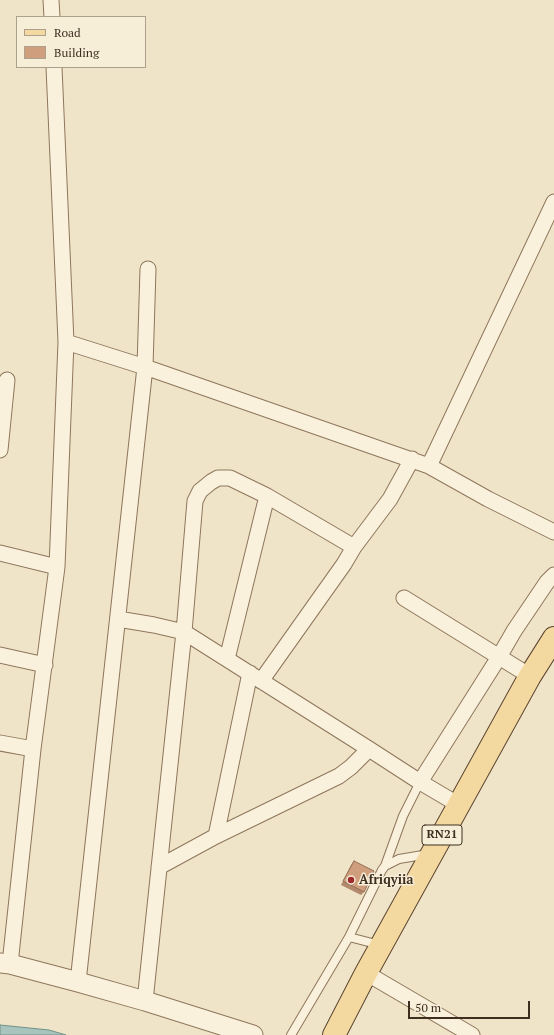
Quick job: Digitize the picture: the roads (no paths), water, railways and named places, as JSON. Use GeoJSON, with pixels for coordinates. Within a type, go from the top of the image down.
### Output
{"type":"FeatureCollection","features":[{"type":"Feature","properties":{"kind":"main road","name":"RN21"},"geometry":{"type":"LineString","coordinates":[[334,1035],[381,945],[530,676],[554,638]]}},
{"type":"Feature","properties":{"kind":"street"},"geometry":{"type":"LineString","coordinates":[[51,0],[52,16]]}},
{"type":"Feature","properties":{"kind":"street"},"geometry":{"type":"LineString","coordinates":[[54,68],[66,342],[57,567],[5,963],[145,1001],[253,1035]]}},
{"type":"Feature","properties":{"kind":"street"},"geometry":{"type":"LineString","coordinates":[[429,466],[554,202]]}},
{"type":"Feature","properties":{"kind":"street"},"geometry":{"type":"LineString","coordinates":[[78,982],[145,367],[148,269]]}},
{"type":"Feature","properties":{"kind":"street"},"geometry":{"type":"LineString","coordinates":[[66,342],[145,367],[412,459],[429,466],[488,499],[554,532]]}},
{"type":"Feature","properties":{"kind":"street"},"geometry":{"type":"LineString","coordinates":[[0,450],[7,380]]}},
{"type":"Feature","properties":{"kind":"street"},"geometry":{"type":"LineString","coordinates":[[216,836],[255,677],[344,564],[354,547],[390,499],[412,459]]}},
{"type":"Feature","properties":{"kind":"street"},"geometry":{"type":"LineString","coordinates":[[145,1001],[184,632],[196,501],[200,491],[218,478],[230,478],[267,496],[354,547]]}},
{"type":"Feature","properties":{"kind":"street"},"geometry":{"type":"LineString","coordinates":[[227,659],[267,496]]}},
{"type":"Feature","properties":{"kind":"street"},"geometry":{"type":"LineString","coordinates":[[0,553],[57,567]]}},
{"type":"Feature","properties":{"kind":"street"},"geometry":{"type":"LineString","coordinates":[[420,782],[514,631],[547,582],[554,575]]}},
{"type":"Feature","properties":{"kind":"street"},"geometry":{"type":"LineString","coordinates":[[404,598],[530,676]]}},
{"type":"Feature","properties":{"kind":"street"},"geometry":{"type":"LineString","coordinates":[[118,619],[184,632],[420,782],[459,805]]}},
{"type":"Feature","properties":{"kind":"street"},"geometry":{"type":"LineString","coordinates":[[0,656],[45,665]]}},
{"type":"Feature","properties":{"kind":"street"},"geometry":{"type":"LineString","coordinates":[[0,743],[33,749]]}},
{"type":"Feature","properties":{"kind":"street"},"geometry":{"type":"LineString","coordinates":[[159,867],[216,836],[339,776],[351,767],[369,749]]}},
{"type":"Feature","properties":{"kind":"street"},"geometry":{"type":"LineString","coordinates":[[366,973],[472,1035]]}},
{"type":"Feature","properties":{"kind":"lane"},"geometry":{"type":"LineString","coordinates":[[291,1035],[349,937],[385,866],[403,816],[420,782]]}},
{"type":"Feature","properties":{"kind":"lane"},"geometry":{"type":"LineString","coordinates":[[385,866],[393,861],[404,858],[432,854]]}},
{"type":"Feature","properties":{"kind":"lane"},"geometry":{"type":"LineString","coordinates":[[349,937],[381,945]]}},
{"type":"Feature","properties":{"kind":"water"},"geometry":{"type":"Polygon","coordinates":[[[0,1025],[49,1030],[66,1035],[0,1035],[0,1025]]]}},
{"type":"Feature","properties":{"kind":"place","name":"Afriqyiia"},"geometry":{"type":"Point","coordinates":[351,880]}}]}
